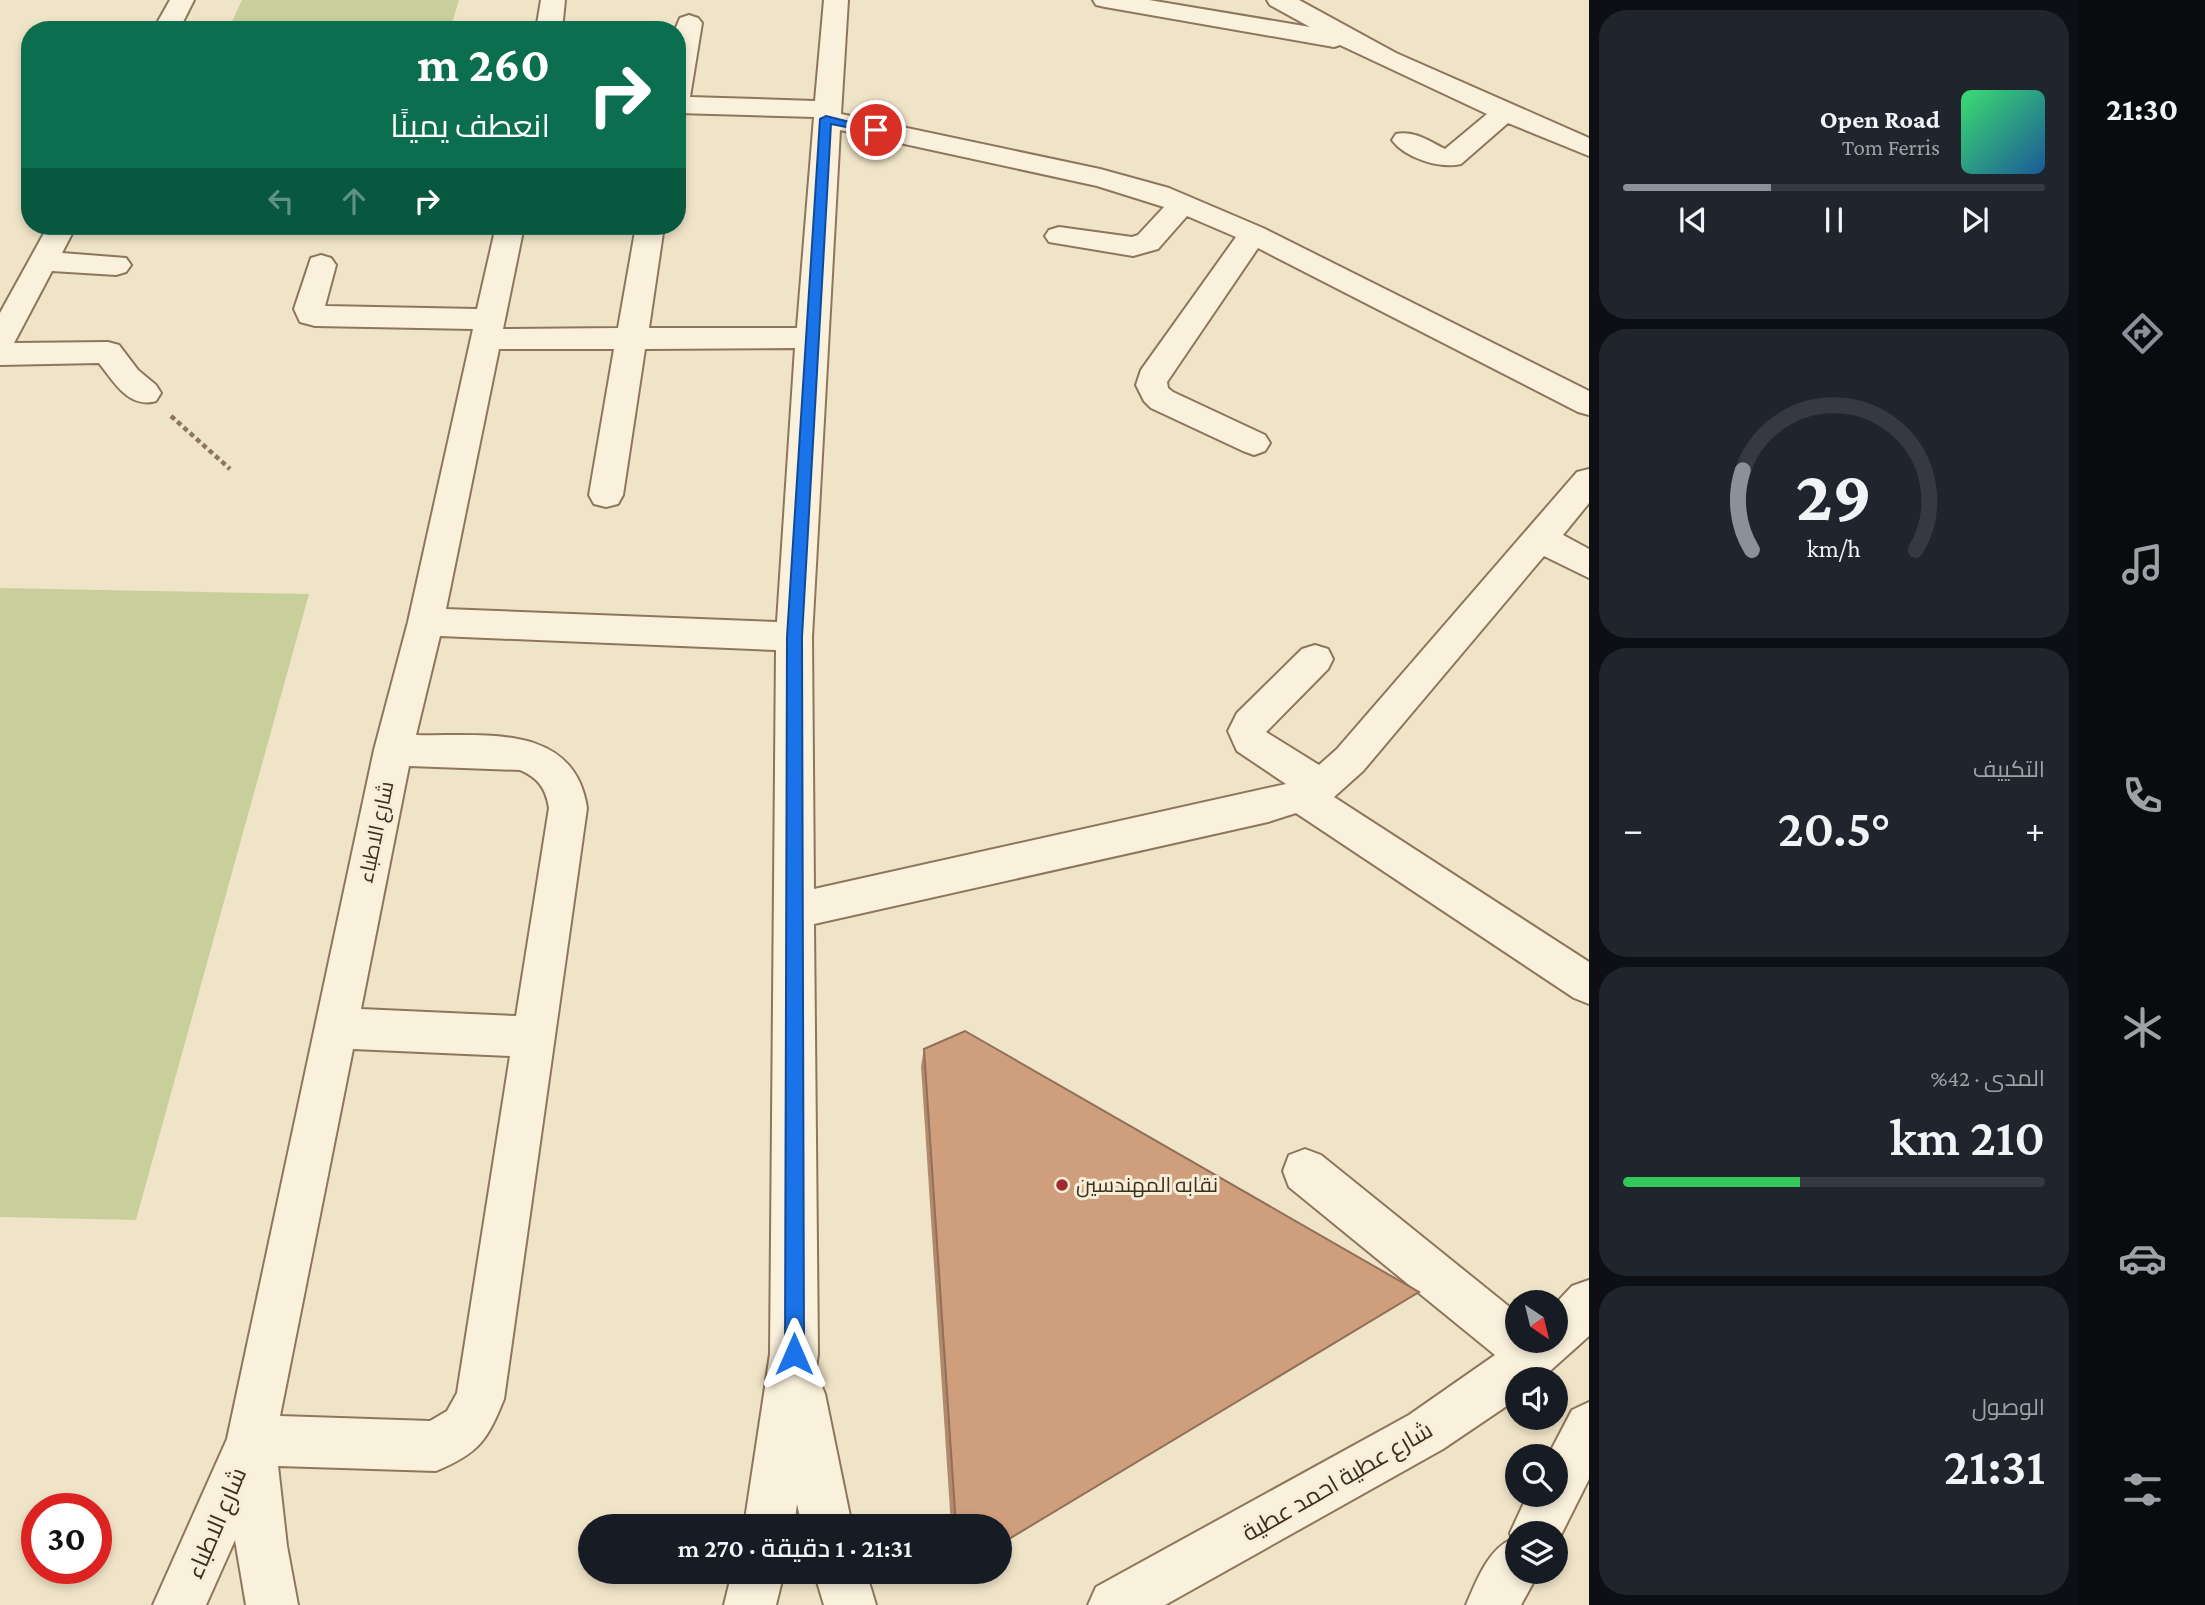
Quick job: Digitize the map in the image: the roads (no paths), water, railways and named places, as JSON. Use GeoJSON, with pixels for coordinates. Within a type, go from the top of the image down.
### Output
{"type":"FeatureCollection","features":[{"type":"Feature","properties":{"kind":"street"},"geometry":{"type":"LineString","coordinates":[[171,21],[182,0]]}},
{"type":"Feature","properties":{"kind":"street"},"geometry":{"type":"LineString","coordinates":[[550,21],[554,0]]}},
{"type":"Feature","properties":{"kind":"street"},"geometry":{"type":"LineString","coordinates":[[771,1514],[794,1354],[794,637],[811,338],[836,0]]}},
{"type":"Feature","properties":{"kind":"street"},"geometry":{"type":"LineString","coordinates":[[1105,0],[1355,43]]}},
{"type":"Feature","properties":{"kind":"street"},"geometry":{"type":"LineString","coordinates":[[1279,0],[1319,19],[1355,43],[1505,113],[1589,148]]}},
{"type":"Feature","properties":{"kind":"street"},"geometry":{"type":"LineString","coordinates":[[686,42],[689,23]]}},
{"type":"Feature","properties":{"kind":"street"},"geometry":{"type":"LineString","coordinates":[[686,106],[826,114],[1100,178],[1183,203],[1253,234],[1589,404]]}},
{"type":"Feature","properties":{"kind":"street"},"geometry":{"type":"LineString","coordinates":[[1406,140],[1441,158],[1451,158],[1505,113]]}},
{"type":"Feature","properties":{"kind":"street"},"geometry":{"type":"LineString","coordinates":[[1059,236],[1141,246],[1183,203]]}},
{"type":"Feature","properties":{"kind":"street"},"geometry":{"type":"LineString","coordinates":[[1253,234],[1152,378],[1151,386],[1154,394],[1162,400],[1254,443]]}},
{"type":"Feature","properties":{"kind":"street"},"geometry":{"type":"LineString","coordinates":[[0,341],[13,293],[43,261],[57,235]]}},
{"type":"Feature","properties":{"kind":"street","name":"شارع الاطباء"},"geometry":{"type":"LineString","coordinates":[[179,1605],[251,1440],[393,750],[426,622],[508,235]]}},
{"type":"Feature","properties":{"kind":"street"},"geometry":{"type":"LineString","coordinates":[[606,495],[648,235]]}},
{"type":"Feature","properties":{"kind":"street"},"geometry":{"type":"LineString","coordinates":[[43,261],[116,265]]}},
{"type":"Feature","properties":{"kind":"street"},"geometry":{"type":"LineString","coordinates":[[321,265],[309,309],[311,315],[315,316],[631,338],[811,338]]}},
{"type":"Feature","properties":{"kind":"street"},"geometry":{"type":"LineString","coordinates":[[0,354],[108,352],[127,378],[145,393]]}},
{"type":"Feature","properties":{"kind":"street"},"geometry":{"type":"LineString","coordinates":[[794,911],[1268,806],[1311,791],[1350,760],[1589,481]]}},
{"type":"Feature","properties":{"kind":"street"},"geometry":{"type":"LineString","coordinates":[[1541,538],[1589,565]]}},
{"type":"Feature","properties":{"kind":"street"},"geometry":{"type":"LineString","coordinates":[[426,622],[794,637]]}},
{"type":"Feature","properties":{"kind":"street"},"geometry":{"type":"LineString","coordinates":[[1315,659],[1250,724],[1247,732],[1250,740],[1311,791],[1589,985]]}},
{"type":"Feature","properties":{"kind":"street"},"geometry":{"type":"LineString","coordinates":[[251,1440],[436,1446],[464,1428],[474,1415],[480,1399],[568,808],[562,783],[545,765],[520,754],[393,750]]}},
{"type":"Feature","properties":{"kind":"street"},"geometry":{"type":"LineString","coordinates":[[336,1028],[534,1037]]}},
{"type":"Feature","properties":{"kind":"street"},"geometry":{"type":"LineString","coordinates":[[1305,1171],[1505,1315]]}},
{"type":"Feature","properties":{"kind":"street","name":"شارع عطية احمد عطية"},"geometry":{"type":"LineString","coordinates":[[1568,1323],[1589,1303]]}},
{"type":"Feature","properties":{"kind":"street","name":"شارع عطية احمد عطية"},"geometry":{"type":"LineString","coordinates":[[1114,1605],[1426,1432],[1498,1384],[1535,1353]]}},
{"type":"Feature","properties":{"kind":"street"},"geometry":{"type":"LineString","coordinates":[[794,1354],[807,1438],[824,1514]]}},
{"type":"Feature","properties":{"kind":"street"},"geometry":{"type":"LineString","coordinates":[[1541,1521],[1589,1427]]}},
{"type":"Feature","properties":{"kind":"street","name":"شارع الاطباء"},"geometry":{"type":"LineString","coordinates":[[251,1440],[261,1546],[272,1605]]}},
{"type":"Feature","properties":{"kind":"street"},"geometry":{"type":"LineString","coordinates":[[1492,1605],[1505,1583]]}},
{"type":"Feature","properties":{"kind":"street"},"geometry":{"type":"LineString","coordinates":[[750,1605],[755,1584]]}},
{"type":"Feature","properties":{"kind":"street"},"geometry":{"type":"LineString","coordinates":[[844,1584],[850,1605]]}},
{"type":"Feature","properties":{"kind":"place","name":"نقابه المهندسين"},"geometry":{"type":"Point","coordinates":[1062,1185]}}]}
